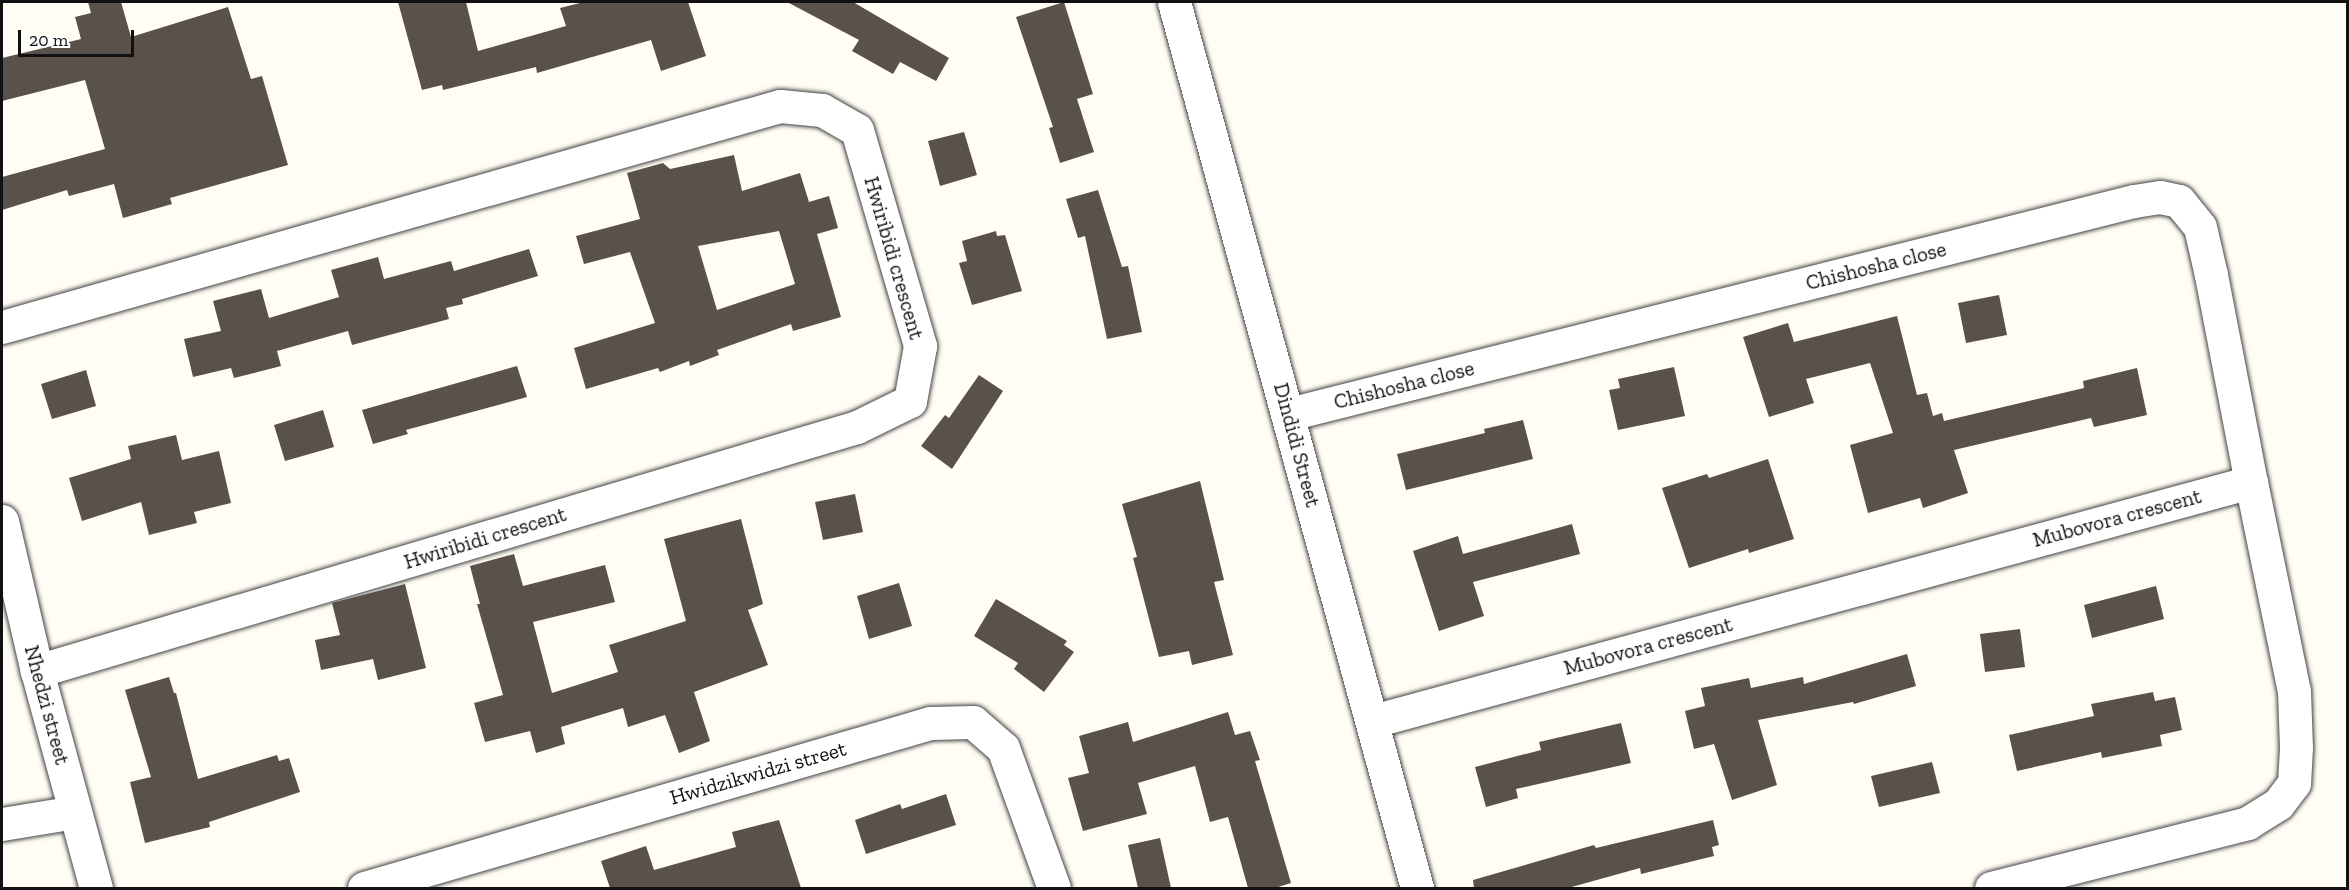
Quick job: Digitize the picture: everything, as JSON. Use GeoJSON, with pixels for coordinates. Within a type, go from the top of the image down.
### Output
{"type":"FeatureCollection","features":[{"type":"Feature","properties":{"kind":"street","name":"Dindidi Street"},"geometry":{"type":"LineString","coordinates":[[1174,2],[1418,888]]}},
{"type":"Feature","properties":{"kind":"street","name":"Hwiribidi crescent"},"geometry":{"type":"LineString","coordinates":[[2,327],[780,106],[822,110],[857,130],[920,346],[910,401],[857,427],[37,671]]}},
{"type":"Feature","properties":{"kind":"street","name":"Chishosha close"},"geometry":{"type":"LineString","coordinates":[[1289,414],[2122,204],[2160,197],[2179,201],[2200,227],[2251,482]]}},
{"type":"Feature","properties":{"kind":"street","name":"Mubovora crescent"},"geometry":{"type":"LineString","coordinates":[[1373,721],[2251,482]]}},
{"type":"Feature","properties":{"kind":"street"},"geometry":{"type":"LineString","coordinates":[[1991,888],[2248,823],[2278,804],[2294,783],[2296,747],[2294,691],[2251,482]]}},
{"type":"Feature","properties":{"kind":"street","name":"Nhedzi street"},"geometry":{"type":"LineString","coordinates":[[2,521],[37,671],[96,888]]}},
{"type":"Feature","properties":{"kind":"street","name":"Hwidzikwidzi street"},"geometry":{"type":"LineString","coordinates":[[364,888],[930,723],[973,723],[1003,748],[1054,888]]}},
{"type":"Feature","properties":{"kind":"street"},"geometry":{"type":"LineString","coordinates":[[2,824],[75,812]]}},
{"type":"Feature","properties":{"kind":"building"},"geometry":{"type":"Polygon","coordinates":[[[88,2],[121,2],[131,37],[228,7],[251,79],[262,76],[288,165],[170,198],[172,204],[123,218],[114,184],[69,196],[67,190],[2,210],[2,177],[105,149],[85,80],[2,101],[2,58],[81,39],[75,17],[91,13],[88,2]]]}},
{"type":"Feature","properties":{"kind":"building"},"geometry":{"type":"Polygon","coordinates":[[[398,2],[466,2],[478,51],[566,26],[560,8],[584,2],[688,2],[706,56],[661,71],[651,40],[537,73],[536,67],[443,90],[442,85],[422,90],[398,2]]]}},
{"type":"Feature","properties":{"kind":"building"},"geometry":{"type":"Polygon","coordinates":[[[787,2],[853,2],[949,58],[936,81],[900,62],[893,74],[852,51],[859,40],[787,2]]]}},
{"type":"Feature","properties":{"kind":"building"},"geometry":{"type":"Polygon","coordinates":[[[1064,2],[1093,94],[1077,99],[1094,152],[1060,163],[1049,128],[1053,127],[1016,17],[1064,2]]]}},
{"type":"Feature","properties":{"kind":"building"},"geometry":{"type":"Polygon","coordinates":[[[964,132],[977,175],[940,186],[928,141],[964,132]]]}},
{"type":"Feature","properties":{"kind":"building"},"geometry":{"type":"Polygon","coordinates":[[[734,155],[742,191],[800,173],[809,202],[829,196],[838,228],[817,234],[841,317],[793,331],[791,324],[717,350],[719,355],[690,366],[689,361],[660,372],[658,368],[586,389],[574,348],[655,323],[630,252],[584,264],[576,236],[640,219],[627,173],[663,163],[670,169],[734,155]],[[779,231],[698,246],[717,310],[795,284],[779,231]]]}},
{"type":"Feature","properties":{"kind":"building"},"geometry":{"type":"Polygon","coordinates":[[[1098,190],[1122,267],[1128,266],[1142,332],[1107,339],[1085,236],[1078,238],[1066,199],[1098,190]]]}},
{"type":"Feature","properties":{"kind":"building"},"geometry":{"type":"Polygon","coordinates":[[[996,231],[997,236],[1005,235],[1022,291],[972,305],[959,263],[967,261],[962,241],[996,231]]]}},
{"type":"Feature","properties":{"kind":"building"},"geometry":{"type":"Polygon","coordinates":[[[529,249],[538,276],[462,299],[463,304],[446,308],[449,319],[352,345],[348,331],[277,351],[281,366],[234,378],[231,368],[193,377],[184,339],[221,331],[213,301],[261,289],[269,318],[339,297],[331,270],[378,257],[384,279],[451,261],[454,271],[529,249]]]}},
{"type":"Feature","properties":{"kind":"building"},"geometry":{"type":"Polygon","coordinates":[[[1999,295],[2007,335],[1966,343],[1958,303],[1999,295]]]}},
{"type":"Feature","properties":{"kind":"building"},"geometry":{"type":"Polygon","coordinates":[[[1897,316],[1917,395],[1927,393],[1933,416],[1942,413],[1944,421],[2084,388],[2083,381],[2137,368],[2147,415],[2094,427],[2091,418],[1954,450],[1968,493],[1923,508],[1920,498],[1868,513],[1850,445],[1893,433],[1870,363],[1806,379],[1814,403],[1769,417],[1743,337],[1788,323],[1794,342],[1897,316]]]}},
{"type":"Feature","properties":{"kind":"building"},"geometry":{"type":"Polygon","coordinates":[[[517,366],[527,397],[406,430],[408,434],[373,444],[362,410],[517,366]]]}},
{"type":"Feature","properties":{"kind":"building"},"geometry":{"type":"Polygon","coordinates":[[[1674,367],[1685,416],[1618,430],[1609,390],[1620,388],[1618,379],[1674,367]]]}},
{"type":"Feature","properties":{"kind":"building"},"geometry":{"type":"Polygon","coordinates":[[[86,370],[96,406],[52,419],[41,384],[86,370]]]}},
{"type":"Feature","properties":{"kind":"building"},"geometry":{"type":"Polygon","coordinates":[[[979,375],[1003,391],[952,469],[921,446],[945,415],[949,418],[979,375]]]}},
{"type":"Feature","properties":{"kind":"building"},"geometry":{"type":"Polygon","coordinates":[[[323,410],[334,447],[285,461],[274,425],[323,410]]]}},
{"type":"Feature","properties":{"kind":"building"},"geometry":{"type":"Polygon","coordinates":[[[1523,420],[1533,459],[1406,490],[1397,454],[1485,433],[1484,429],[1523,420]]]}},
{"type":"Feature","properties":{"kind":"building"},"geometry":{"type":"Polygon","coordinates":[[[176,435],[182,460],[219,451],[231,503],[194,512],[197,523],[149,535],[141,502],[82,521],[69,478],[131,459],[128,446],[176,435]]]}},
{"type":"Feature","properties":{"kind":"building"},"geometry":{"type":"Polygon","coordinates":[[[1768,459],[1794,539],[1749,553],[1748,549],[1689,568],[1662,488],[1707,474],[1709,478],[1768,459]]]}},
{"type":"Feature","properties":{"kind":"building"},"geometry":{"type":"Polygon","coordinates":[[[1200,481],[1224,580],[1214,582],[1233,655],[1192,665],[1189,651],[1159,657],[1133,558],[1137,557],[1122,504],[1200,481]]]}},
{"type":"Feature","properties":{"kind":"building"},"geometry":{"type":"Polygon","coordinates":[[[855,494],[863,532],[823,540],[815,502],[855,494]]]}},
{"type":"Feature","properties":{"kind":"building"},"geometry":{"type":"Polygon","coordinates":[[[741,519],[763,604],[748,610],[768,665],[694,692],[710,741],[679,753],[665,715],[628,727],[623,708],[561,727],[565,744],[536,753],[530,731],[485,742],[474,703],[503,695],[477,604],[480,604],[470,566],[514,554],[523,586],[605,565],[615,602],[533,622],[552,693],[618,672],[609,645],[686,621],[664,539],[741,519]]]}},
{"type":"Feature","properties":{"kind":"building"},"geometry":{"type":"Polygon","coordinates":[[[1572,524],[1580,554],[1473,582],[1484,616],[1439,631],[1413,551],[1458,536],[1463,554],[1572,524]]]}},
{"type":"Feature","properties":{"kind":"building"},"geometry":{"type":"Polygon","coordinates":[[[899,583],[912,626],[869,639],[857,596],[899,583]]]}},
{"type":"Feature","properties":{"kind":"building"},"geometry":{"type":"Polygon","coordinates":[[[405,584],[426,668],[378,680],[373,659],[321,670],[315,640],[340,635],[332,603],[405,584]]]}},
{"type":"Feature","properties":{"kind":"building"},"geometry":{"type":"Polygon","coordinates":[[[2156,586],[2164,619],[2092,638],[2084,605],[2156,586]]]}},
{"type":"Feature","properties":{"kind":"building"},"geometry":{"type":"Polygon","coordinates":[[[996,599],[1067,641],[1064,645],[1074,652],[1044,692],[1014,669],[1018,663],[974,636],[996,599]]]}},
{"type":"Feature","properties":{"kind":"building"},"geometry":{"type":"Polygon","coordinates":[[[2020,629],[2025,667],[1985,672],[1980,634],[2020,629]]]}},
{"type":"Feature","properties":{"kind":"building"},"geometry":{"type":"Polygon","coordinates":[[[1907,654],[1916,686],[1854,704],[1853,702],[1758,720],[1777,785],[1732,800],[1714,744],[1694,749],[1685,711],[1705,706],[1701,688],[1749,678],[1751,688],[1803,677],[1804,684],[1907,654]]]}},
{"type":"Feature","properties":{"kind":"building"},"geometry":{"type":"Polygon","coordinates":[[[169,677],[174,693],[176,693],[198,779],[277,755],[279,761],[289,758],[300,792],[209,822],[210,827],[145,843],[130,782],[151,777],[125,690],[169,677]]]}},
{"type":"Feature","properties":{"kind":"building"},"geometry":{"type":"Polygon","coordinates":[[[2153,692],[2155,701],[2175,697],[2182,730],[2160,735],[2162,746],[2102,758],[2101,752],[2017,771],[2009,735],[2094,716],[2091,704],[2153,692]]]}},
{"type":"Feature","properties":{"kind":"building"},"geometry":{"type":"Polygon","coordinates":[[[1228,712],[1235,735],[1250,731],[1260,760],[1255,761],[1291,883],[1275,888],[1248,888],[1228,817],[1210,822],[1195,766],[1138,783],[1147,814],[1083,831],[1068,778],[1089,773],[1079,736],[1128,722],[1133,742],[1228,712]]]}},
{"type":"Feature","properties":{"kind":"building"},"geometry":{"type":"Polygon","coordinates":[[[1621,723],[1631,763],[1516,789],[1518,798],[1486,807],[1475,767],[1541,750],[1539,742],[1621,723]]]}},
{"type":"Feature","properties":{"kind":"building"},"geometry":{"type":"Polygon","coordinates":[[[1932,762],[1940,793],[1879,807],[1871,776],[1932,762]]]}},
{"type":"Feature","properties":{"kind":"building"},"geometry":{"type":"Polygon","coordinates":[[[946,794],[956,825],[866,854],[855,820],[900,804],[902,809],[946,794]]]}},
{"type":"Feature","properties":{"kind":"building"},"geometry":{"type":"Polygon","coordinates":[[[779,820],[801,888],[610,888],[601,861],[646,846],[654,870],[736,847],[732,832],[779,820]]]}},
{"type":"Feature","properties":{"kind":"building"},"geometry":{"type":"Polygon","coordinates":[[[1713,820],[1719,845],[1712,847],[1714,856],[1641,874],[1640,868],[1568,888],[1474,888],[1473,880],[1594,845],[1596,848],[1713,820]]]}},
{"type":"Feature","properties":{"kind":"building"},"geometry":{"type":"Polygon","coordinates":[[[1160,838],[1171,888],[1138,888],[1128,845],[1160,838]]]}}]}
